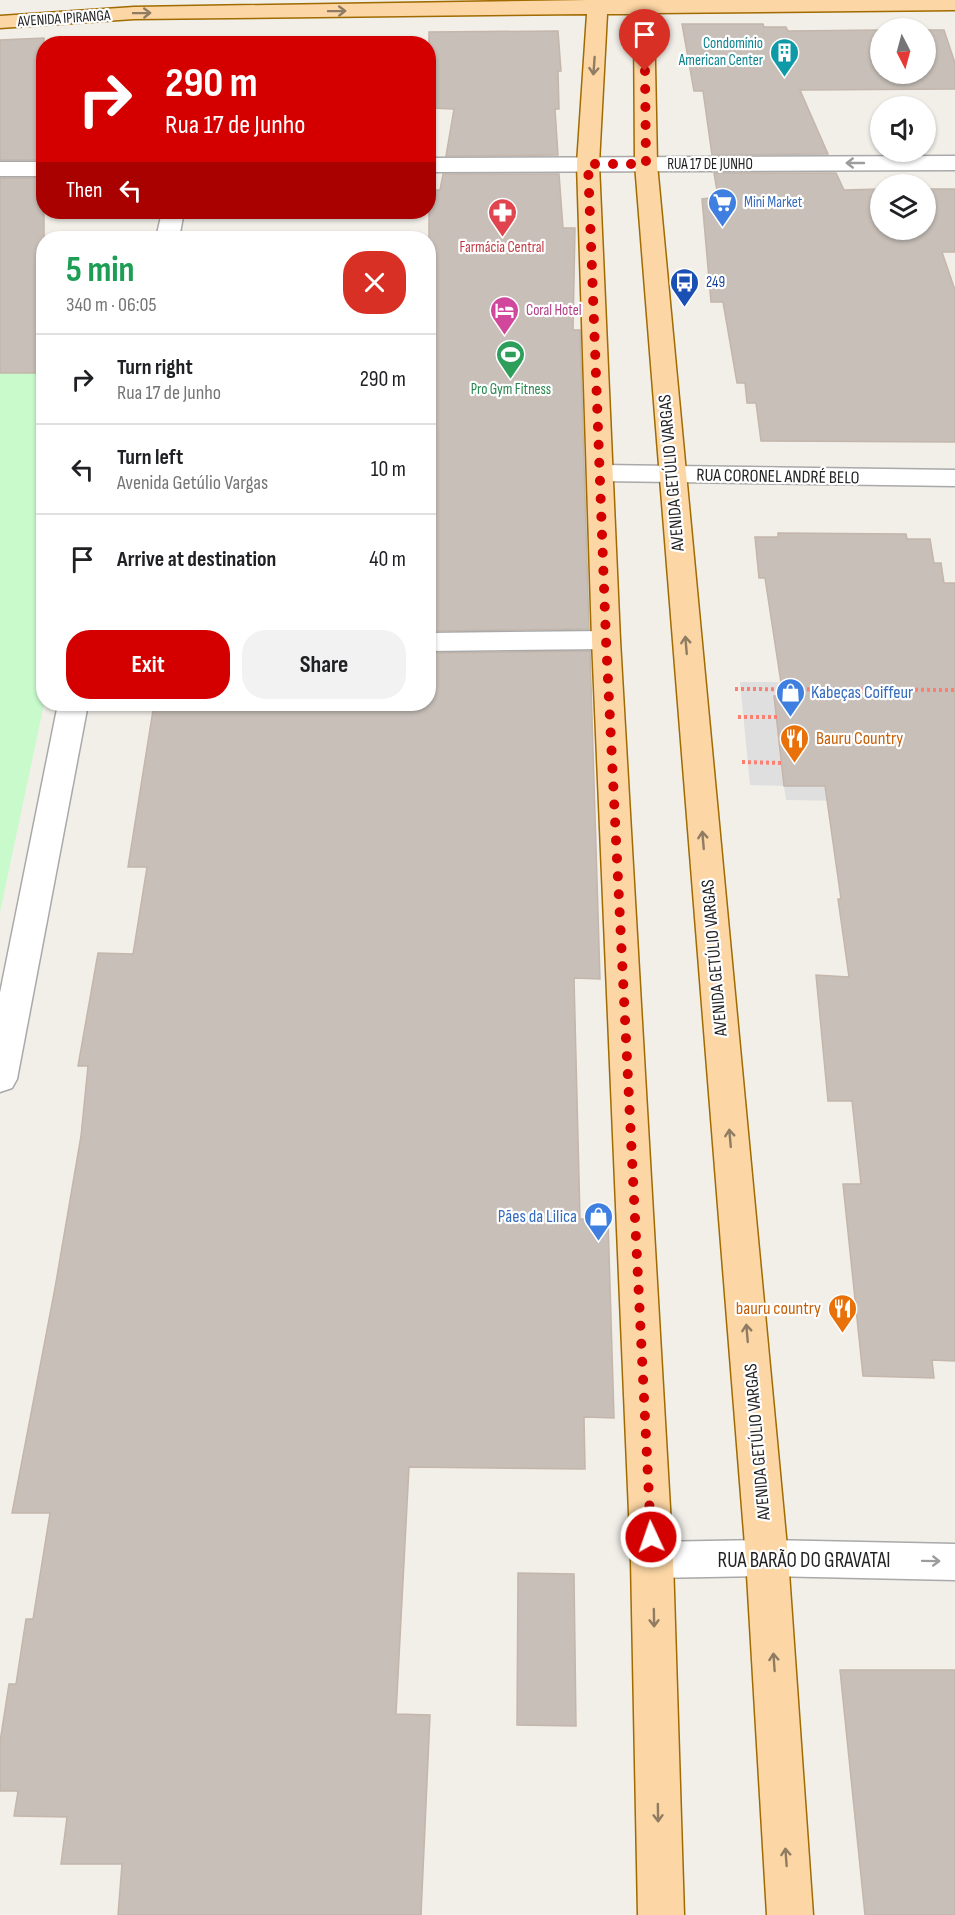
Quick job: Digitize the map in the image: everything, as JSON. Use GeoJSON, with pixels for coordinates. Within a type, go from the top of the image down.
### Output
{"type":"FeatureCollection","features":[{"type":"Feature","properties":{"kind":"main road","name":"AVENIDA IPIRANGA"},"geometry":{"type":"LineString","coordinates":[[0,21],[134,13],[645,3],[955,4]]}},
{"type":"Feature","properties":{"kind":"main road","name":"AVENIDA GETÚLIO VARGAS"},"geometry":{"type":"LineString","coordinates":[[645,3],[646,164],[671,474],[767,1558],[790,1915]]}},
{"type":"Feature","properties":{"kind":"main road"},"geometry":{"type":"LineString","coordinates":[[598,4],[588,164],[606,640],[652,1560],[661,1915]]}},
{"type":"Feature","properties":{"kind":"street","name":"RUA 17 DE JUNHO"},"geometry":{"type":"LineString","coordinates":[[436,165],[955,163]]}},
{"type":"Feature","properties":{"kind":"street"},"geometry":{"type":"LineString","coordinates":[[0,169],[36,169]]}},
{"type":"Feature","properties":{"kind":"street","name":"RUA CORONEL ANDRÉ BELO"},"geometry":{"type":"LineString","coordinates":[[601,473],[955,478]]}},
{"type":"Feature","properties":{"kind":"street"},"geometry":{"type":"LineString","coordinates":[[436,642],[606,640]]}},
{"type":"Feature","properties":{"kind":"street"},"geometry":{"type":"LineString","coordinates":[[0,1079],[72,711]]}},
{"type":"Feature","properties":{"kind":"street","name":"RUA BARÃO DO GRAVATAI"},"geometry":{"type":"LineString","coordinates":[[652,1560],[767,1558],[955,1562]]}},
{"type":"Feature","properties":{"kind":"path"},"geometry":{"type":"LineString","coordinates":[[690,688],[955,690]]}},
{"type":"Feature","properties":{"kind":"shaded area"},"geometry":{"type":"Polygon","coordinates":[[[740,682],[955,683],[955,803],[786,800],[784,786],[750,785],[740,682]]]}},
{"type":"Feature","properties":{"kind":"green space"},"geometry":{"type":"Polygon","coordinates":[[[0,372],[36,372],[36,711],[43,711],[0,912],[0,372]]]}},
{"type":"Feature","properties":{"kind":"building"},"geometry":{"type":"Polygon","coordinates":[[[682,24],[763,24],[764,27],[786,27],[788,31],[870,30],[870,84],[936,84],[936,30],[944,30],[955,63],[955,89],[800,90],[828,154],[712,155],[703,91],[694,91],[682,24]]]}},
{"type":"Feature","properties":{"kind":"building"},"geometry":{"type":"Polygon","coordinates":[[[558,31],[561,71],[558,71],[559,109],[555,109],[558,155],[446,156],[454,109],[436,108],[436,36],[429,36],[429,32],[558,31]]]}},
{"type":"Feature","properties":{"kind":"building"},"geometry":{"type":"Polygon","coordinates":[[[36,38],[36,160],[0,160],[0,40],[36,38]]]}},
{"type":"Feature","properties":{"kind":"building"},"geometry":{"type":"Polygon","coordinates":[[[714,173],[836,173],[844,190],[870,189],[870,240],[936,240],[936,189],[955,189],[955,252],[942,252],[955,290],[955,442],[761,441],[756,403],[747,403],[745,383],[737,383],[723,302],[711,302],[702,199],[718,197],[714,173]]]}},
{"type":"Feature","properties":{"kind":"building"},"geometry":{"type":"Polygon","coordinates":[[[443,174],[559,174],[563,228],[575,228],[573,330],[580,330],[589,629],[436,631],[436,231],[429,231],[429,219],[436,219],[436,190],[440,190],[443,174]]]}},
{"type":"Feature","properties":{"kind":"building"},"geometry":{"type":"Polygon","coordinates":[[[0,178],[36,178],[36,219],[44,219],[44,231],[36,231],[36,373],[0,373],[0,178]]]}},
{"type":"Feature","properties":{"kind":"building"},"geometry":{"type":"Polygon","coordinates":[[[778,533],[906,534],[907,539],[930,539],[934,563],[941,563],[944,583],[955,583],[955,1361],[932,1360],[934,1378],[863,1376],[843,1184],[861,1184],[852,1101],[828,1101],[816,975],[849,977],[825,786],[784,786],[774,696],[783,696],[765,578],[759,578],[755,537],[778,537],[778,533]]]}},
{"type":"Feature","properties":{"kind":"building"},"geometry":{"type":"Polygon","coordinates":[[[590,651],[600,979],[574,978],[580,1219],[608,1219],[614,1418],[584,1417],[585,1469],[409,1467],[396,1714],[430,1715],[421,1915],[118,1915],[122,1864],[61,1864],[67,1817],[14,1816],[18,1791],[0,1791],[0,1742],[9,1684],[16,1684],[26,1619],[33,1619],[50,1513],[12,1513],[81,1136],[88,1066],[78,1066],[98,953],[133,954],[147,867],[128,867],[153,711],[436,711],[436,653],[590,651]]]}},
{"type":"Feature","properties":{"kind":"building"},"geometry":{"type":"Polygon","coordinates":[[[518,1573],[574,1574],[576,1726],[517,1725],[518,1573]]]}},
{"type":"Feature","properties":{"kind":"building"},"geometry":{"type":"Polygon","coordinates":[[[840,1670],[955,1670],[955,1915],[865,1915],[840,1670]]]}},
{"type":"Feature","properties":{"kind":"place","name":"Condomínio American Center"},"geometry":{"type":"Point","coordinates":[784,78]}},
{"type":"Feature","properties":{"kind":"place","name":"Mini Market"},"geometry":{"type":"Point","coordinates":[723,228]}},
{"type":"Feature","properties":{"kind":"place","name":"Farmácia Central"},"geometry":{"type":"Point","coordinates":[502,238]}},
{"type":"Feature","properties":{"kind":"place","name":"249"},"geometry":{"type":"Point","coordinates":[685,308]}},
{"type":"Feature","properties":{"kind":"place","name":"Coral Hotel"},"geometry":{"type":"Point","coordinates":[505,336]}},
{"type":"Feature","properties":{"kind":"place","name":"Pro Gym Fitness"},"geometry":{"type":"Point","coordinates":[511,380]}},
{"type":"Feature","properties":{"kind":"place","name":"Kabeças Coiffeur"},"geometry":{"type":"Point","coordinates":[790,718]}},
{"type":"Feature","properties":{"kind":"place","name":"Bauru Country"},"geometry":{"type":"Point","coordinates":[795,764]}},
{"type":"Feature","properties":{"kind":"place","name":"Pães da Lilica"},"geometry":{"type":"Point","coordinates":[598,1242]}},
{"type":"Feature","properties":{"kind":"place","name":"bauru country"},"geometry":{"type":"Point","coordinates":[842,1334]}},
{"type":"Feature","properties":{"kind":"route"},"geometry":{"type":"LineString","coordinates":[[645,71],[646,164],[588,164],[606,640],[651,1537]]}}]}
